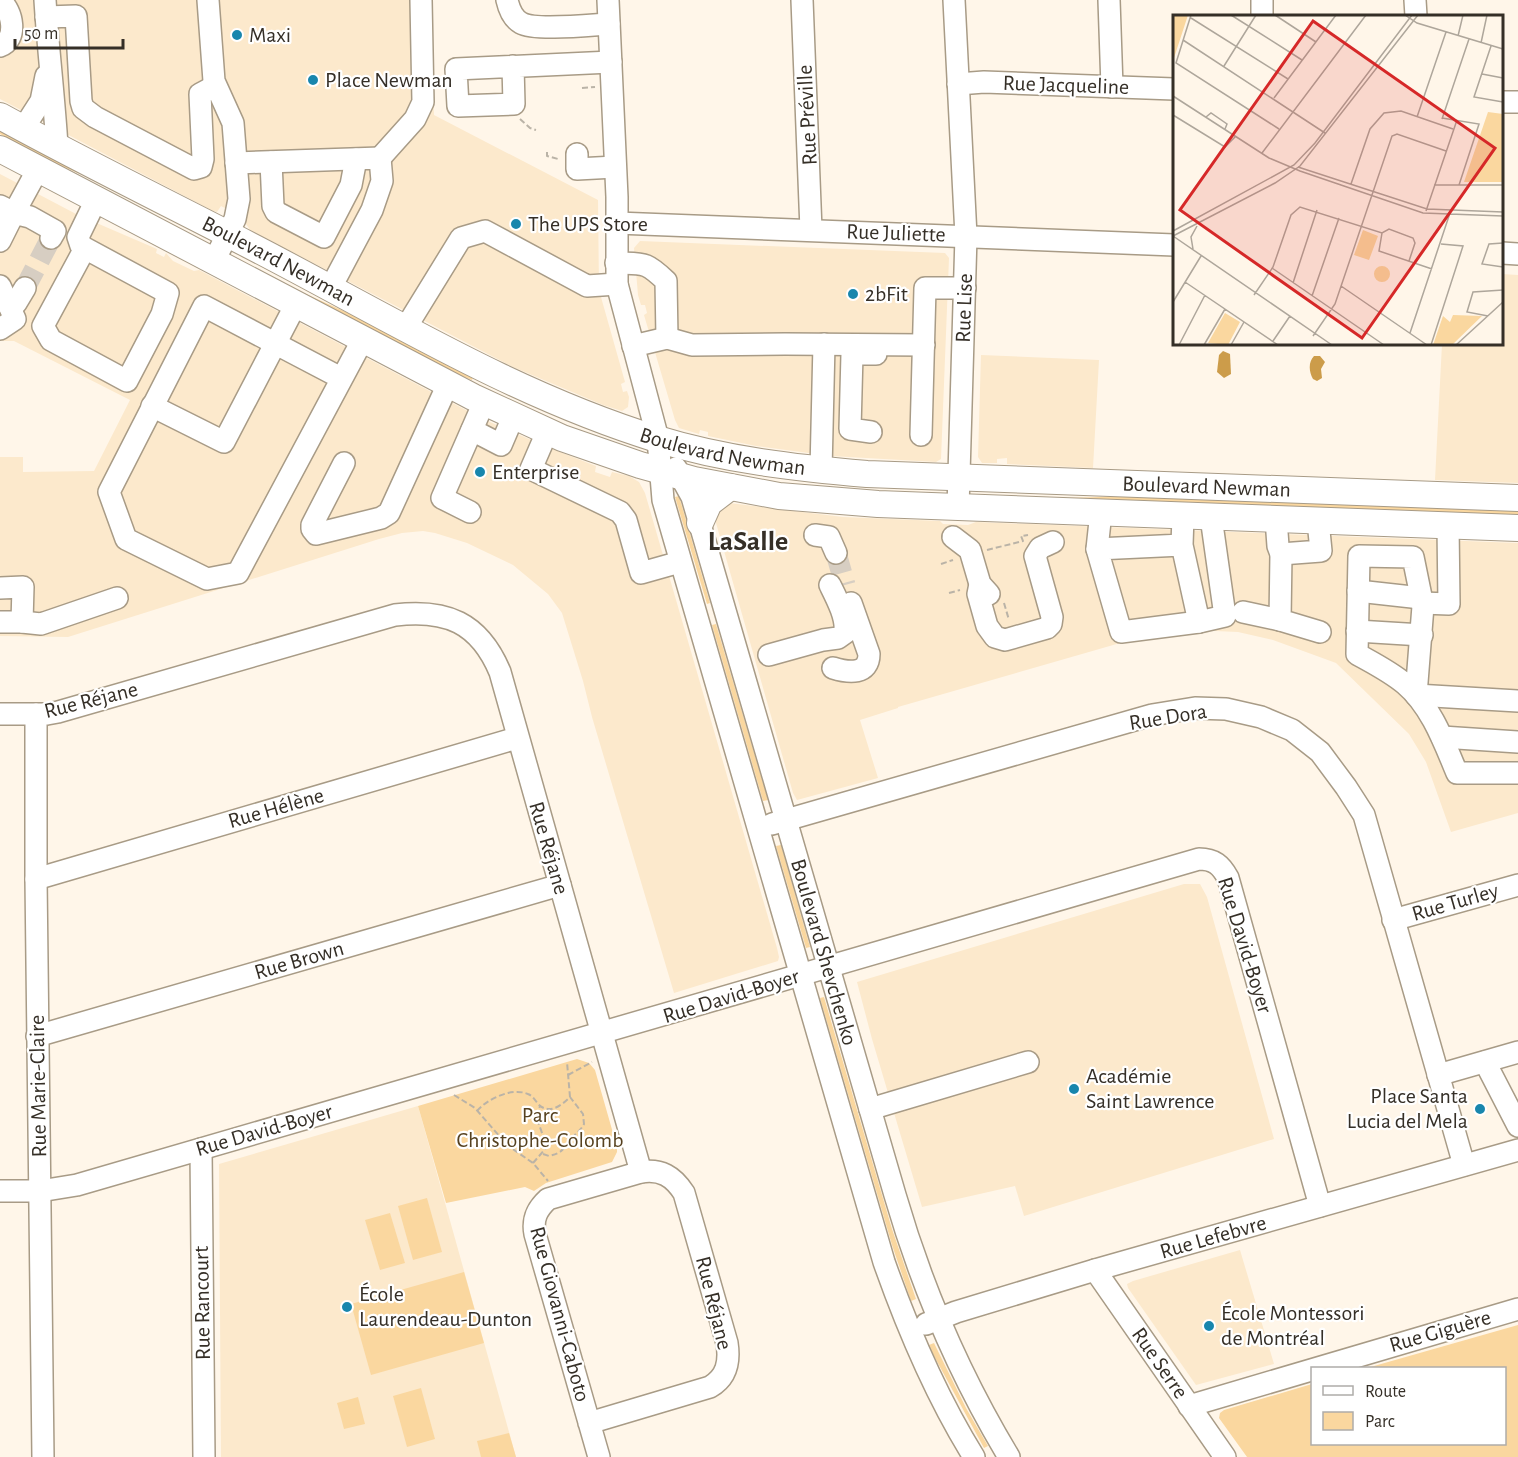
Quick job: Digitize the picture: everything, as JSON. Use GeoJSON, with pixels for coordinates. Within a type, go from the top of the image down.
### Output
{"type":"FeatureCollection","features":[{"type":"Feature","properties":{"kind":"main road","name":"Boulevard Newman"},"geometry":{"type":"LineString","coordinates":[[0,116],[489,372],[597,419],[658,439],[759,462],[821,470],[1518,498]]}},
{"type":"Feature","properties":{"kind":"main road","name":"Boulevard Newman"},"geometry":{"type":"LineString","coordinates":[[2,151],[513,417],[604,454],[671,474],[730,487],[822,500],[958,508],[1518,528]]}},
{"type":"Feature","properties":{"kind":"main road"},"geometry":{"type":"LineString","coordinates":[[700,523],[709,503],[730,487]]}},
{"type":"Feature","properties":{"kind":"street"},"geometry":{"type":"LineString","coordinates":[[190,249],[216,228],[235,219],[238,204],[233,123],[215,86],[208,0]]}},
{"type":"Feature","properties":{"kind":"street"},"geometry":{"type":"LineString","coordinates":[[236,163],[380,158],[415,119],[423,102],[421,0]]}},
{"type":"Feature","properties":{"kind":"street"},"geometry":{"type":"LineString","coordinates":[[507,0],[513,17],[525,25],[609,24]]}},
{"type":"Feature","properties":{"kind":"street","name":"Boulevard Shevchenko"},"geometry":{"type":"LineString","coordinates":[[608,0],[617,223],[617,284],[658,439],[671,474],[692,497],[903,1221],[937,1319],[962,1372],[1009,1457]]}},
{"type":"Feature","properties":{"kind":"street","name":"Rue Préville"},"geometry":{"type":"LineString","coordinates":[[802,0],[811,230]]}},
{"type":"Feature","properties":{"kind":"street","name":"Rue Lise"},"geometry":{"type":"LineString","coordinates":[[954,0],[966,236],[969,440],[960,477],[958,508]]}},
{"type":"Feature","properties":{"kind":"street"},"geometry":{"type":"LineString","coordinates":[[1109,0],[1112,87]]}},
{"type":"Feature","properties":{"kind":"street"},"geometry":{"type":"LineString","coordinates":[[1415,0],[1416,15]]}},
{"type":"Feature","properties":{"kind":"street"},"geometry":{"type":"LineString","coordinates":[[0,1],[8,8],[12,18],[8,41],[0,46]]}},
{"type":"Feature","properties":{"kind":"street"},"geometry":{"type":"LineString","coordinates":[[57,146],[54,86],[49,60],[46,9],[76,16],[83,108],[95,117],[194,169],[201,167],[203,159],[200,94],[215,86]]}},
{"type":"Feature","properties":{"kind":"street"},"geometry":{"type":"LineString","coordinates":[[23,129],[41,101],[49,60]]}},
{"type":"Feature","properties":{"kind":"street"},"geometry":{"type":"LineString","coordinates":[[513,66],[611,62]]}},
{"type":"Feature","properties":{"kind":"street","name":"Rue Jacqueline"},"geometry":{"type":"LineString","coordinates":[[958,84],[984,82],[1173,89]]}},
{"type":"Feature","properties":{"kind":"street"},"geometry":{"type":"LineString","coordinates":[[577,154],[578,168],[615,167]]}},
{"type":"Feature","properties":{"kind":"street"},"geometry":{"type":"LineString","coordinates":[[330,289],[376,199],[382,181],[380,158]]}},
{"type":"Feature","properties":{"kind":"street"},"geometry":{"type":"LineString","coordinates":[[271,162],[275,210],[324,237],[351,185],[356,159]]}},
{"type":"Feature","properties":{"kind":"street"},"geometry":{"type":"LineString","coordinates":[[0,241],[7,209],[38,169]]}},
{"type":"Feature","properties":{"kind":"street"},"geometry":{"type":"LineString","coordinates":[[84,250],[43,326],[51,340],[127,381],[162,314],[168,293],[84,250],[79,244],[78,237],[96,200]]}},
{"type":"Feature","properties":{"kind":"street"},"geometry":{"type":"LineString","coordinates":[[7,209],[30,217],[55,231],[51,238]]}},
{"type":"Feature","properties":{"kind":"street","name":"Rue Juliette"},"geometry":{"type":"LineString","coordinates":[[617,223],[1173,244]]}},
{"type":"Feature","properties":{"kind":"street"},"geometry":{"type":"LineString","coordinates":[[214,261],[216,228]]}},
{"type":"Feature","properties":{"kind":"street"},"geometry":{"type":"LineString","coordinates":[[405,329],[461,238],[485,231],[587,286],[617,284]]}},
{"type":"Feature","properties":{"kind":"street"},"geometry":{"type":"LineString","coordinates":[[1503,253],[1518,254]]}},
{"type":"Feature","properties":{"kind":"street"},"geometry":{"type":"LineString","coordinates":[[616,263],[642,264],[652,267],[666,281],[667,338]]}},
{"type":"Feature","properties":{"kind":"street"},"geometry":{"type":"LineString","coordinates":[[0,286],[15,319],[0,329]]}},
{"type":"Feature","properties":{"kind":"street"},"geometry":{"type":"LineString","coordinates":[[10,308],[25,288]]}},
{"type":"Feature","properties":{"kind":"street"},"geometry":{"type":"LineString","coordinates":[[921,435],[925,288],[965,288]]}},
{"type":"Feature","properties":{"kind":"street"},"geometry":{"type":"LineString","coordinates":[[152,405],[224,442],[296,304]]}},
{"type":"Feature","properties":{"kind":"street"},"geometry":{"type":"LineString","coordinates":[[341,378],[204,306],[109,492],[126,539],[207,579],[236,574],[241,569],[363,339]]}},
{"type":"Feature","properties":{"kind":"street"},"geometry":{"type":"LineString","coordinates":[[633,346],[667,338],[692,345],[824,344],[924,350]]}},
{"type":"Feature","properties":{"kind":"street"},"geometry":{"type":"LineString","coordinates":[[821,470],[824,344]]}},
{"type":"Feature","properties":{"kind":"street"},"geometry":{"type":"LineString","coordinates":[[871,432],[850,429],[852,354],[924,350]]}},
{"type":"Feature","properties":{"kind":"street"},"geometry":{"type":"LineString","coordinates":[[344,464],[312,525],[312,530],[316,534],[381,518],[389,513],[448,384]]}},
{"type":"Feature","properties":{"kind":"street"},"geometry":{"type":"LineString","coordinates":[[470,512],[442,498],[484,402]]}},
{"type":"Feature","properties":{"kind":"street"},"geometry":{"type":"LineString","coordinates":[[472,430],[501,444],[513,417]]}},
{"type":"Feature","properties":{"kind":"street"},"geometry":{"type":"LineString","coordinates":[[548,432],[531,469],[620,512],[626,520],[641,573],[680,562]]}},
{"type":"Feature","properties":{"kind":"street","name":"Boulevard Shevchenko"},"geometry":{"type":"LineString","coordinates":[[671,474],[663,500],[884,1262],[909,1330],[938,1391],[974,1457]]}},
{"type":"Feature","properties":{"kind":"street"},"geometry":{"type":"LineString","coordinates":[[1101,512],[1097,549],[1121,632],[1199,622],[1225,616],[1211,517]]}},
{"type":"Feature","properties":{"kind":"street"},"geometry":{"type":"LineString","coordinates":[[1183,516],[1182,545],[1199,622]]}},
{"type":"Feature","properties":{"kind":"street"},"geometry":{"type":"LineString","coordinates":[[1276,519],[1278,546],[1281,554],[1280,620]]}},
{"type":"Feature","properties":{"kind":"street"},"geometry":{"type":"LineString","coordinates":[[1281,554],[1320,551],[1318,521]]}},
{"type":"Feature","properties":{"kind":"street"},"geometry":{"type":"LineString","coordinates":[[1358,591],[1449,604],[1448,525]]}},
{"type":"Feature","properties":{"kind":"street"},"geometry":{"type":"LineString","coordinates":[[815,535],[829,537],[836,553]]}},
{"type":"Feature","properties":{"kind":"street"},"geometry":{"type":"LineString","coordinates":[[953,537],[970,550],[974,585],[989,630],[995,637],[1005,640],[1049,627],[1052,617],[1035,560],[1040,548],[1053,542]]}},
{"type":"Feature","properties":{"kind":"street"},"geometry":{"type":"LineString","coordinates":[[1097,549],[1182,545]]}},
{"type":"Feature","properties":{"kind":"street"},"geometry":{"type":"LineString","coordinates":[[1416,695],[1422,635],[1422,600],[1413,557],[1359,556],[1357,654],[1404,683],[1416,695],[1442,736],[1456,773],[1518,773]]}},
{"type":"Feature","properties":{"kind":"street"},"geometry":{"type":"LineString","coordinates":[[769,655],[843,635],[845,627],[837,600],[838,585],[869,657],[867,665],[861,670],[852,672],[833,668]]}},
{"type":"Feature","properties":{"kind":"street"},"geometry":{"type":"LineString","coordinates":[[0,588],[23,587],[22,622]]}},
{"type":"Feature","properties":{"kind":"street"},"geometry":{"type":"LineString","coordinates":[[0,622],[40,624],[117,598]]}},
{"type":"Feature","properties":{"kind":"street","name":"Rue Réjane"},"geometry":{"type":"LineString","coordinates":[[0,714],[58,712],[395,615],[418,612],[450,618],[471,630],[488,648],[500,672],[641,1172],[651,1170],[662,1172],[671,1177],[684,1192],[727,1343],[726,1370],[722,1377],[710,1387],[589,1423]]}},
{"type":"Feature","properties":{"kind":"street"},"geometry":{"type":"LineString","coordinates":[[1243,612],[1320,632]]}},
{"type":"Feature","properties":{"kind":"street"},"geometry":{"type":"LineString","coordinates":[[1357,631],[1422,635]]}},
{"type":"Feature","properties":{"kind":"street"},"geometry":{"type":"LineString","coordinates":[[1416,695],[1518,701]]}},
{"type":"Feature","properties":{"kind":"street","name":"Rue Dora"},"geometry":{"type":"LineString","coordinates":[[758,828],[1152,715],[1195,708],[1226,709],[1261,717],[1292,730],[1320,752],[1364,815],[1464,1166]]}},
{"type":"Feature","properties":{"kind":"street","name":"Rue Marie-Claire"},"geometry":{"type":"LineString","coordinates":[[36,714],[37,1036],[43,1457]]}},
{"type":"Feature","properties":{"kind":"street"},"geometry":{"type":"LineString","coordinates":[[1442,736],[1518,742]]}},
{"type":"Feature","properties":{"kind":"street","name":"Rue Hélène"},"geometry":{"type":"LineString","coordinates":[[36,879],[517,738]]}},
{"type":"Feature","properties":{"kind":"street","name":"Rue David-Boyer"},"geometry":{"type":"LineString","coordinates":[[0,1191],[40,1191],[77,1185],[566,1045],[1199,859],[1211,859],[1223,868],[1228,878],[1320,1206]]}},
{"type":"Feature","properties":{"kind":"street","name":"Rue Brown"},"geometry":{"type":"LineString","coordinates":[[37,1036],[560,885]]}},
{"type":"Feature","properties":{"kind":"street","name":"Rue Turley"},"geometry":{"type":"LineString","coordinates":[[1393,920],[1518,885]]}},
{"type":"Feature","properties":{"kind":"street"},"geometry":{"type":"LineString","coordinates":[[1438,1075],[1518,1052]]}},
{"type":"Feature","properties":{"kind":"street"},"geometry":{"type":"LineString","coordinates":[[870,1109],[1028,1062]]}},
{"type":"Feature","properties":{"kind":"street"},"geometry":{"type":"LineString","coordinates":[[1485,1062],[1518,1126]]}},
{"type":"Feature","properties":{"kind":"street","name":"Rue Rancourt"},"geometry":{"type":"LineString","coordinates":[[201,1149],[204,1457]]}},
{"type":"Feature","properties":{"kind":"street","name":"Rue Lefebvre"},"geometry":{"type":"LineString","coordinates":[[909,1330],[937,1319],[1095,1270],[1518,1150]]}},
{"type":"Feature","properties":{"kind":"street","name":"Rue Giovanni-Caboto"},"geometry":{"type":"LineString","coordinates":[[599,1457],[533,1225],[537,1211],[548,1199],[641,1172]]}},
{"type":"Feature","properties":{"kind":"street","name":"Rue Serre"},"geometry":{"type":"LineString","coordinates":[[1095,1270],[1225,1457]]}},
{"type":"Feature","properties":{"kind":"street","name":"Rue Giguère"},"geometry":{"type":"LineString","coordinates":[[1321,1367],[1518,1309]]}},
{"type":"Feature","properties":{"kind":"street","name":"Rue Giguère"},"geometry":{"type":"LineString","coordinates":[[1189,1406],[1311,1370]]}},
{"type":"Feature","properties":{"kind":"path"},"geometry":{"type":"LineString","coordinates":[[582,88],[595,87]]}},
{"type":"Feature","properties":{"kind":"path"},"geometry":{"type":"LineString","coordinates":[[521,121],[536,130]]}},
{"type":"Feature","properties":{"kind":"path"},"geometry":{"type":"LineString","coordinates":[[986,550],[1023,541],[1021,536],[1032,535]]}},
{"type":"Feature","properties":{"kind":"path"},"geometry":{"type":"LineString","coordinates":[[941,564],[949,561]]}},
{"type":"Feature","properties":{"kind":"path"},"geometry":{"type":"LineString","coordinates":[[949,593],[974,585]]}},
{"type":"Feature","properties":{"kind":"path"},"geometry":{"type":"LineString","coordinates":[[543,1154],[549,1156],[562,1151],[584,1124],[583,1114],[570,1097],[566,1045]]}},
{"type":"Feature","properties":{"kind":"path"},"geometry":{"type":"LineString","coordinates":[[568,1075],[587,1064],[608,1057]]}},
{"type":"Feature","properties":{"kind":"path"},"geometry":{"type":"LineString","coordinates":[[434,1082],[470,1104],[507,1145],[533,1163],[559,1196]]}},
{"type":"Feature","properties":{"kind":"path"},"geometry":{"type":"LineString","coordinates":[[477,1111],[492,1098],[512,1094],[530,1094],[540,1106],[551,1110],[570,1097]]}},
{"type":"Feature","properties":{"kind":"path"},"geometry":{"type":"LineString","coordinates":[[533,1163],[547,1147],[536,1116],[540,1106]]}},
{"type":"Feature","properties":{"kind":"shaded area"},"geometry":{"type":"Polygon","coordinates":[[[0,0],[429,0],[434,115],[598,200],[599,290],[625,382],[621,384],[623,392],[627,391],[629,397],[628,407],[622,411],[603,405],[513,367],[250,230],[246,219],[221,206],[217,212],[213,211],[0,99],[0,0]]]}},
{"type":"Feature","properties":{"kind":"shaded area"},"geometry":{"type":"Polygon","coordinates":[[[0,174],[78,215],[157,249],[156,253],[164,257],[166,253],[173,261],[194,271],[199,270],[481,418],[596,466],[595,472],[610,477],[612,472],[629,476],[639,482],[645,493],[777,948],[778,961],[674,993],[562,613],[548,594],[513,565],[467,543],[423,531],[402,533],[68,637],[0,636],[0,457],[23,457],[23,472],[94,471],[130,400],[14,341],[0,341],[0,174]]]}},
{"type":"Feature","properties":{"kind":"shaded area"},"geometry":{"type":"Polygon","coordinates":[[[640,241],[945,253],[949,258],[941,459],[936,462],[831,456],[756,446],[708,436],[708,432],[700,430],[699,434],[679,428],[644,315],[647,313],[645,305],[641,305],[638,295],[634,248],[640,241]]]}},
{"type":"Feature","properties":{"kind":"shaded area"},"geometry":{"type":"Polygon","coordinates":[[[1503,274],[1518,275],[1518,483],[1435,480],[1442,345],[1503,345],[1503,274]]]}},
{"type":"Feature","properties":{"kind":"shaded area"},"geometry":{"type":"Polygon","coordinates":[[[1223,351],[1230,354],[1231,374],[1224,378],[1217,372],[1219,355],[1223,351]]]}},
{"type":"Feature","properties":{"kind":"shaded area"},"geometry":{"type":"Polygon","coordinates":[[[981,355],[1099,360],[1093,468],[1007,464],[1007,458],[997,459],[997,463],[982,463],[978,457],[981,355]]]}},
{"type":"Feature","properties":{"kind":"shaded area"},"geometry":{"type":"Polygon","coordinates":[[[1314,356],[1320,356],[1325,362],[1321,369],[1322,378],[1317,381],[1313,379],[1310,370],[1314,356]]]}},
{"type":"Feature","properties":{"kind":"shaded area"},"geometry":{"type":"Polygon","coordinates":[[[729,503],[843,517],[940,521],[943,524],[968,525],[976,522],[1518,543],[1518,813],[1451,832],[1426,762],[1409,734],[1336,663],[1273,640],[1238,632],[1184,630],[1141,637],[860,720],[878,778],[797,800],[793,793],[716,523],[716,512],[729,503]]]}},
{"type":"Feature","properties":{"kind":"shaded area","name":"Académie Saint Lawrence"},"geometry":{"type":"Polygon","coordinates":[[[1184,884],[1200,884],[1207,897],[1274,1139],[1024,1216],[1015,1186],[922,1207],[857,982],[1184,884]]]}},
{"type":"Feature","properties":{"kind":"shaded area","name":"École Laurendeau-Dunton"},"geometry":{"type":"Polygon","coordinates":[[[418,1106],[516,1457],[221,1457],[219,1164],[418,1106]]]}},
{"type":"Feature","properties":{"kind":"shaded area","name":"École Montessori de Montréal"},"geometry":{"type":"Polygon","coordinates":[[[1240,1250],[1274,1364],[1196,1385],[1127,1284],[1240,1250]]]}},
{"type":"Feature","properties":{"kind":"green space"},"geometry":{"type":"Polygon","coordinates":[[[0,130],[111,187],[52,162],[0,134],[0,130]]]}},
{"type":"Feature","properties":{"kind":"green space"},"geometry":{"type":"Polygon","coordinates":[[[295,289],[359,318],[473,377],[472,380],[294,291],[295,289]]]}},
{"type":"Feature","properties":{"kind":"green space"},"geometry":{"type":"Polygon","coordinates":[[[679,496],[710,603],[707,604],[675,497],[679,496]]]}},
{"type":"Feature","properties":{"kind":"green space"},"geometry":{"type":"Polygon","coordinates":[[[1130,496],[1518,510],[1518,515],[1128,500],[1068,500],[1068,498],[1130,496]]]}},
{"type":"Feature","properties":{"kind":"green space"},"geometry":{"type":"Polygon","coordinates":[[[716,624],[768,800],[763,801],[712,625],[716,624]]]}},
{"type":"Feature","properties":{"kind":"green space"},"geometry":{"type":"Polygon","coordinates":[[[781,845],[810,947],[806,948],[776,846],[781,845]]]}},
{"type":"Feature","properties":{"kind":"green space"},"geometry":{"type":"Polygon","coordinates":[[[824,997],[892,1229],[916,1299],[911,1301],[892,1245],[820,998],[824,997]]]}},
{"type":"Feature","properties":{"kind":"green space","name":"Parc Christophe-Colomb"},"geometry":{"type":"Polygon","coordinates":[[[577,1059],[589,1063],[595,1070],[617,1147],[612,1162],[546,1183],[534,1191],[525,1187],[446,1203],[418,1106],[577,1059]]]}},
{"type":"Feature","properties":{"kind":"green space"},"geometry":{"type":"Polygon","coordinates":[[[427,1198],[442,1252],[413,1260],[398,1206],[427,1198]]]}},
{"type":"Feature","properties":{"kind":"green space"},"geometry":{"type":"Polygon","coordinates":[[[390,1213],[405,1263],[380,1270],[365,1220],[390,1213]]]}},
{"type":"Feature","properties":{"kind":"green space"},"geometry":{"type":"Polygon","coordinates":[[[464,1272],[484,1343],[371,1375],[351,1304],[464,1272]]]}},
{"type":"Feature","properties":{"kind":"green space"},"geometry":{"type":"Polygon","coordinates":[[[1518,1325],[1518,1457],[1247,1457],[1219,1418],[1220,1413],[1224,1410],[1311,1384],[1311,1445],[1506,1445],[1506,1367],[1371,1367],[1518,1325]]]}},
{"type":"Feature","properties":{"kind":"green space"},"geometry":{"type":"Polygon","coordinates":[[[934,1343],[966,1408],[988,1446],[984,1448],[934,1356],[929,1345],[934,1343]]]}},
{"type":"Feature","properties":{"kind":"green space"},"geometry":{"type":"Polygon","coordinates":[[[421,1388],[435,1439],[407,1447],[393,1396],[421,1388]]]}},
{"type":"Feature","properties":{"kind":"green space"},"geometry":{"type":"Polygon","coordinates":[[[358,1397],[365,1424],[344,1429],[337,1403],[358,1397]]]}},
{"type":"Feature","properties":{"kind":"green space"},"geometry":{"type":"Polygon","coordinates":[[[509,1433],[516,1457],[481,1457],[477,1441],[509,1433]]]}},
{"type":"Feature","properties":{"kind":"tunnel"},"geometry":{"type":"LineString","coordinates":[[25,288],[51,238]]}},
{"type":"Feature","properties":{"kind":"tunnel"},"geometry":{"type":"LineString","coordinates":[[836,553],[845,585]]}},
{"type":"Feature","properties":{"kind":"place","name":"Maxi"},"geometry":{"type":"Point","coordinates":[237,35]}},
{"type":"Feature","properties":{"kind":"place","name":"Place Newman"},"geometry":{"type":"Point","coordinates":[313,80]}},
{"type":"Feature","properties":{"kind":"place","name":"The UPS Store"},"geometry":{"type":"Point","coordinates":[516,224]}},
{"type":"Feature","properties":{"kind":"place","name":"2bFit"},"geometry":{"type":"Point","coordinates":[853,294]}},
{"type":"Feature","properties":{"kind":"place","name":"Enterprise"},"geometry":{"type":"Point","coordinates":[480,472]}},
{"type":"Feature","properties":{"kind":"place","name":"Académie Saint Lawrence"},"geometry":{"type":"Point","coordinates":[1074,1089]}},
{"type":"Feature","properties":{"kind":"place","name":"Place Santa Lucia del Mela"},"geometry":{"type":"Point","coordinates":[1480,1109]}},
{"type":"Feature","properties":{"kind":"place","name":"École Laurendeau-Dunton"},"geometry":{"type":"Point","coordinates":[347,1307]}},
{"type":"Feature","properties":{"kind":"place","name":"École Montessori de Montréal"},"geometry":{"type":"Point","coordinates":[1209,1326]}},
{"type":"Feature","properties":{"kind":"district","name":"LaSalle"},"geometry":{"type":"Point","coordinates":[748,542]}}]}
